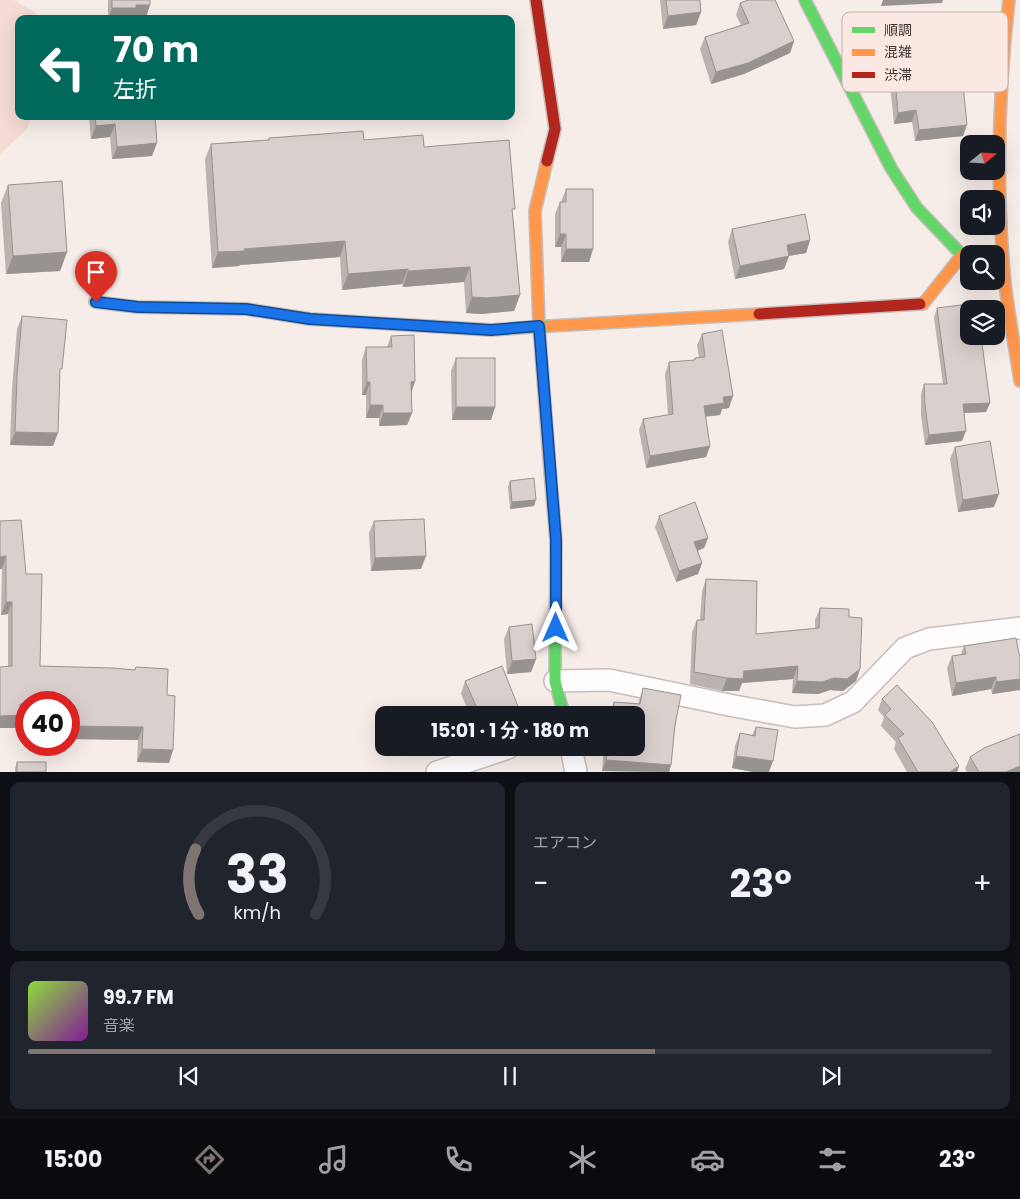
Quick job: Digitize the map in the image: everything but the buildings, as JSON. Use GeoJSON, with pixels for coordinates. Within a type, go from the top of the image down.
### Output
{"type":"FeatureCollection","features":[{"type":"Feature","properties":{"kind":"street"},"geometry":{"type":"LineString","coordinates":[[536,0],[555,129],[535,211],[539,326],[556,540],[555,681],[562,706]]}},
{"type":"Feature","properties":{"kind":"street"},"geometry":{"type":"LineString","coordinates":[[805,0],[842,72]]}},
{"type":"Feature","properties":{"kind":"street"},"geometry":{"type":"LineString","coordinates":[[852,92],[891,168],[917,208],[960,251]]}},
{"type":"Feature","properties":{"kind":"street"},"geometry":{"type":"LineString","coordinates":[[1000,245],[1001,92]]}},
{"type":"Feature","properties":{"kind":"street"},"geometry":{"type":"LineString","coordinates":[[96,302],[138,307],[246,309],[310,319],[491,330],[923,304],[960,262]]}},
{"type":"Feature","properties":{"kind":"street"},"geometry":{"type":"LineString","coordinates":[[1004,290],[1020,380]]}},
{"type":"Feature","properties":{"kind":"street"},"geometry":{"type":"LineString","coordinates":[[555,681],[609,680],[795,717],[825,715],[853,702],[905,648],[929,638],[1020,628]]}},
{"type":"Feature","properties":{"kind":"street"},"geometry":{"type":"LineString","coordinates":[[437,772],[484,756]]}},
{"type":"Feature","properties":{"kind":"street"},"geometry":{"type":"LineString","coordinates":[[573,756],[576,772]]}},
{"type":"Feature","properties":{"kind":"shaded area"},"geometry":{"type":"Polygon","coordinates":[[[0,0],[14,0],[38,15],[15,15],[15,120],[30,120],[28,128],[0,154],[0,0]]]}},
{"type":"Feature","properties":{"kind":"traffic: fast"},"geometry":{"type":"LineString","coordinates":[[805,0],[842,72]]}},
{"type":"Feature","properties":{"kind":"traffic: fast"},"geometry":{"type":"LineString","coordinates":[[852,92],[891,168],[917,208],[960,253]]}},
{"type":"Feature","properties":{"kind":"traffic: fast"},"geometry":{"type":"LineString","coordinates":[[95,302],[137,307],[246,309],[310,319],[491,330],[550,326]]}},
{"type":"Feature","properties":{"kind":"traffic: fast"},"geometry":{"type":"LineString","coordinates":[[550,471],[556,540],[555,681],[562,706]]}},
{"type":"Feature","properties":{"kind":"traffic: slow"},"geometry":{"type":"LineString","coordinates":[[1008,12],[1009,0]]}},
{"type":"Feature","properties":{"kind":"traffic: slow"},"geometry":{"type":"LineString","coordinates":[[1001,92],[999,177],[1002,248],[1005,284],[1020,381]]}},
{"type":"Feature","properties":{"kind":"traffic: slow"},"geometry":{"type":"LineString","coordinates":[[547,161],[535,211],[539,326],[550,471]]}},
{"type":"Feature","properties":{"kind":"traffic: slow"},"geometry":{"type":"LineString","coordinates":[[920,304],[923,304],[960,258]]}},
{"type":"Feature","properties":{"kind":"traffic: slow"},"geometry":{"type":"LineString","coordinates":[[550,326],[759,314]]}},
{"type":"Feature","properties":{"kind":"traffic: jam"},"geometry":{"type":"LineString","coordinates":[[536,0],[555,129],[547,161]]}},
{"type":"Feature","properties":{"kind":"traffic: jam"},"geometry":{"type":"LineString","coordinates":[[759,314],[920,304]]}},
{"type":"Feature","properties":{"kind":"route"},"geometry":{"type":"LineString","coordinates":[[96,302],[138,307],[246,309],[310,319],[491,330],[539,326],[556,540],[556,628]]}}]}
